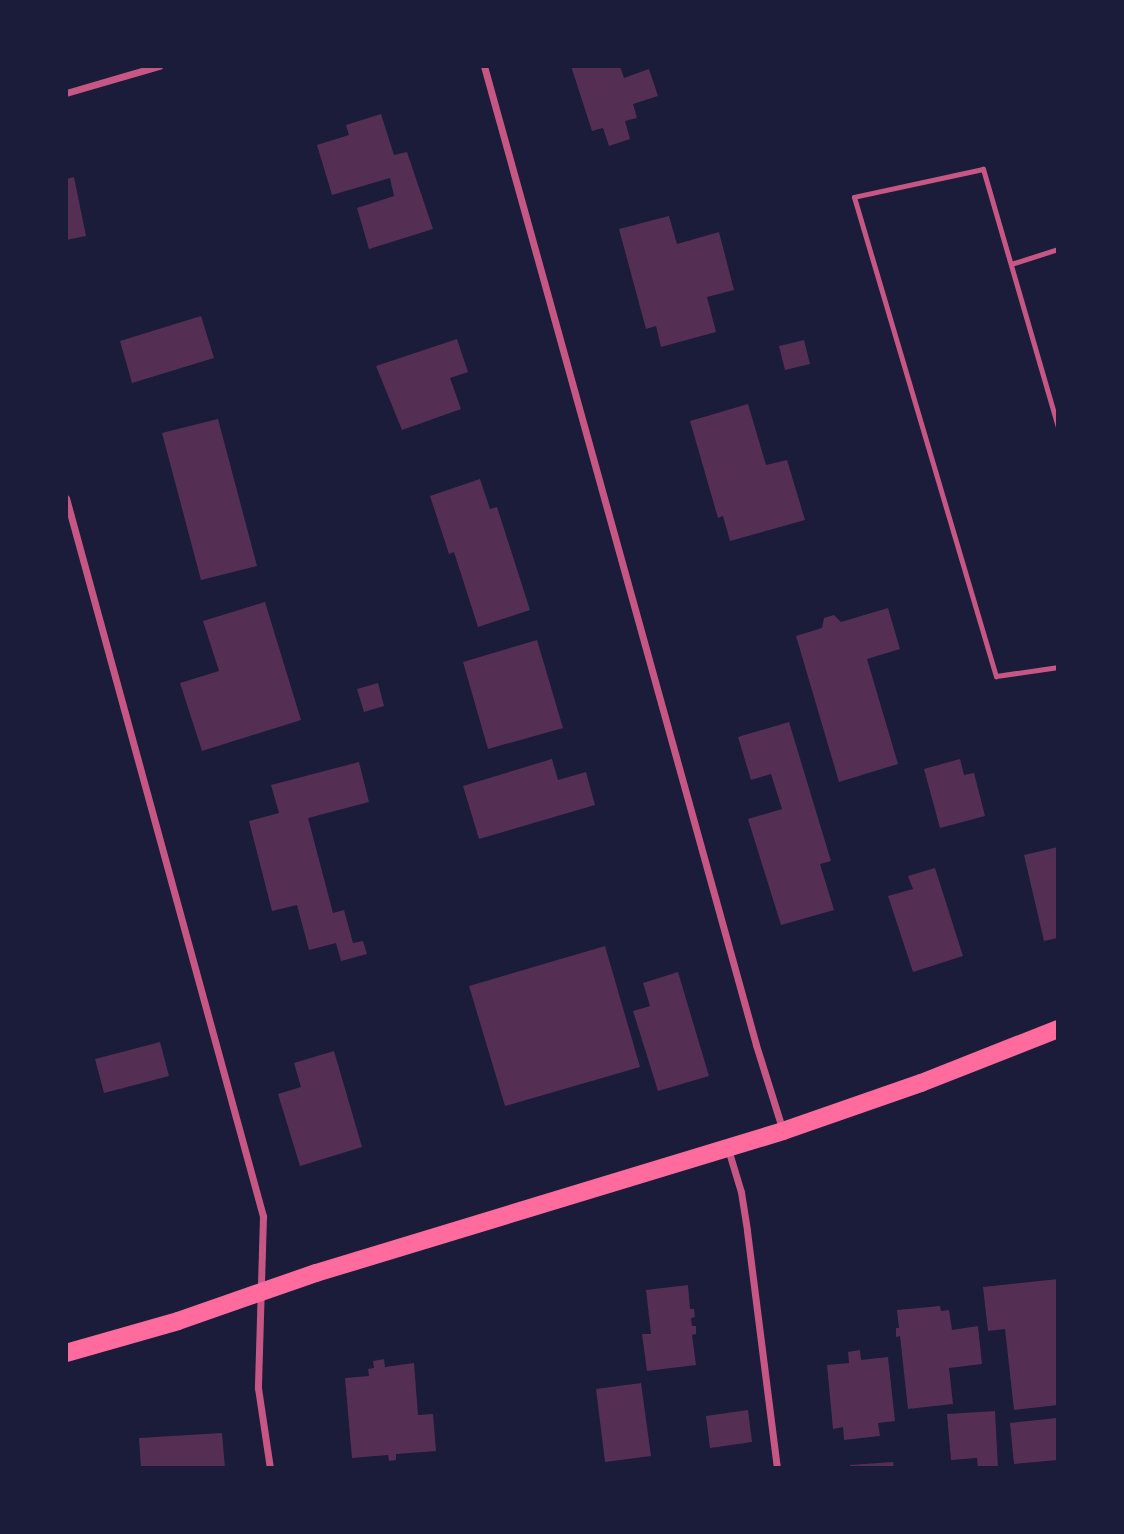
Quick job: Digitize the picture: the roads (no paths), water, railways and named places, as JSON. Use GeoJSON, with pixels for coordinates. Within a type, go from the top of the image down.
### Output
{"type":"FeatureCollection","features":[{"type":"Feature","properties":{"kind":"main road"},"geometry":{"type":"LineString","coordinates":[[66,1353],[178,1321],[259,1293],[783,1131],[921,1083],[1058,1029]]}},
{"type":"Feature","properties":{"kind":"street"},"geometry":{"type":"LineString","coordinates":[[66,93],[159,66]]}},
{"type":"Feature","properties":{"kind":"street"},"geometry":{"type":"LineString","coordinates":[[484,66],[752,1031],[783,1131]]}},
{"type":"Feature","properties":{"kind":"street"},"geometry":{"type":"LineString","coordinates":[[66,498],[261,1206],[263,1216],[258,1388],[270,1468]]}},
{"type":"Feature","properties":{"kind":"street"},"geometry":{"type":"LineString","coordinates":[[728,1148],[741,1192],[747,1231],[777,1468]]}},
{"type":"Feature","properties":{"kind":"lane"},"geometry":{"type":"LineString","coordinates":[[1058,427],[983,169],[853,197],[996,676],[1058,667]]}},
{"type":"Feature","properties":{"kind":"lane"},"geometry":{"type":"LineString","coordinates":[[1011,264],[1058,249]]}}]}
